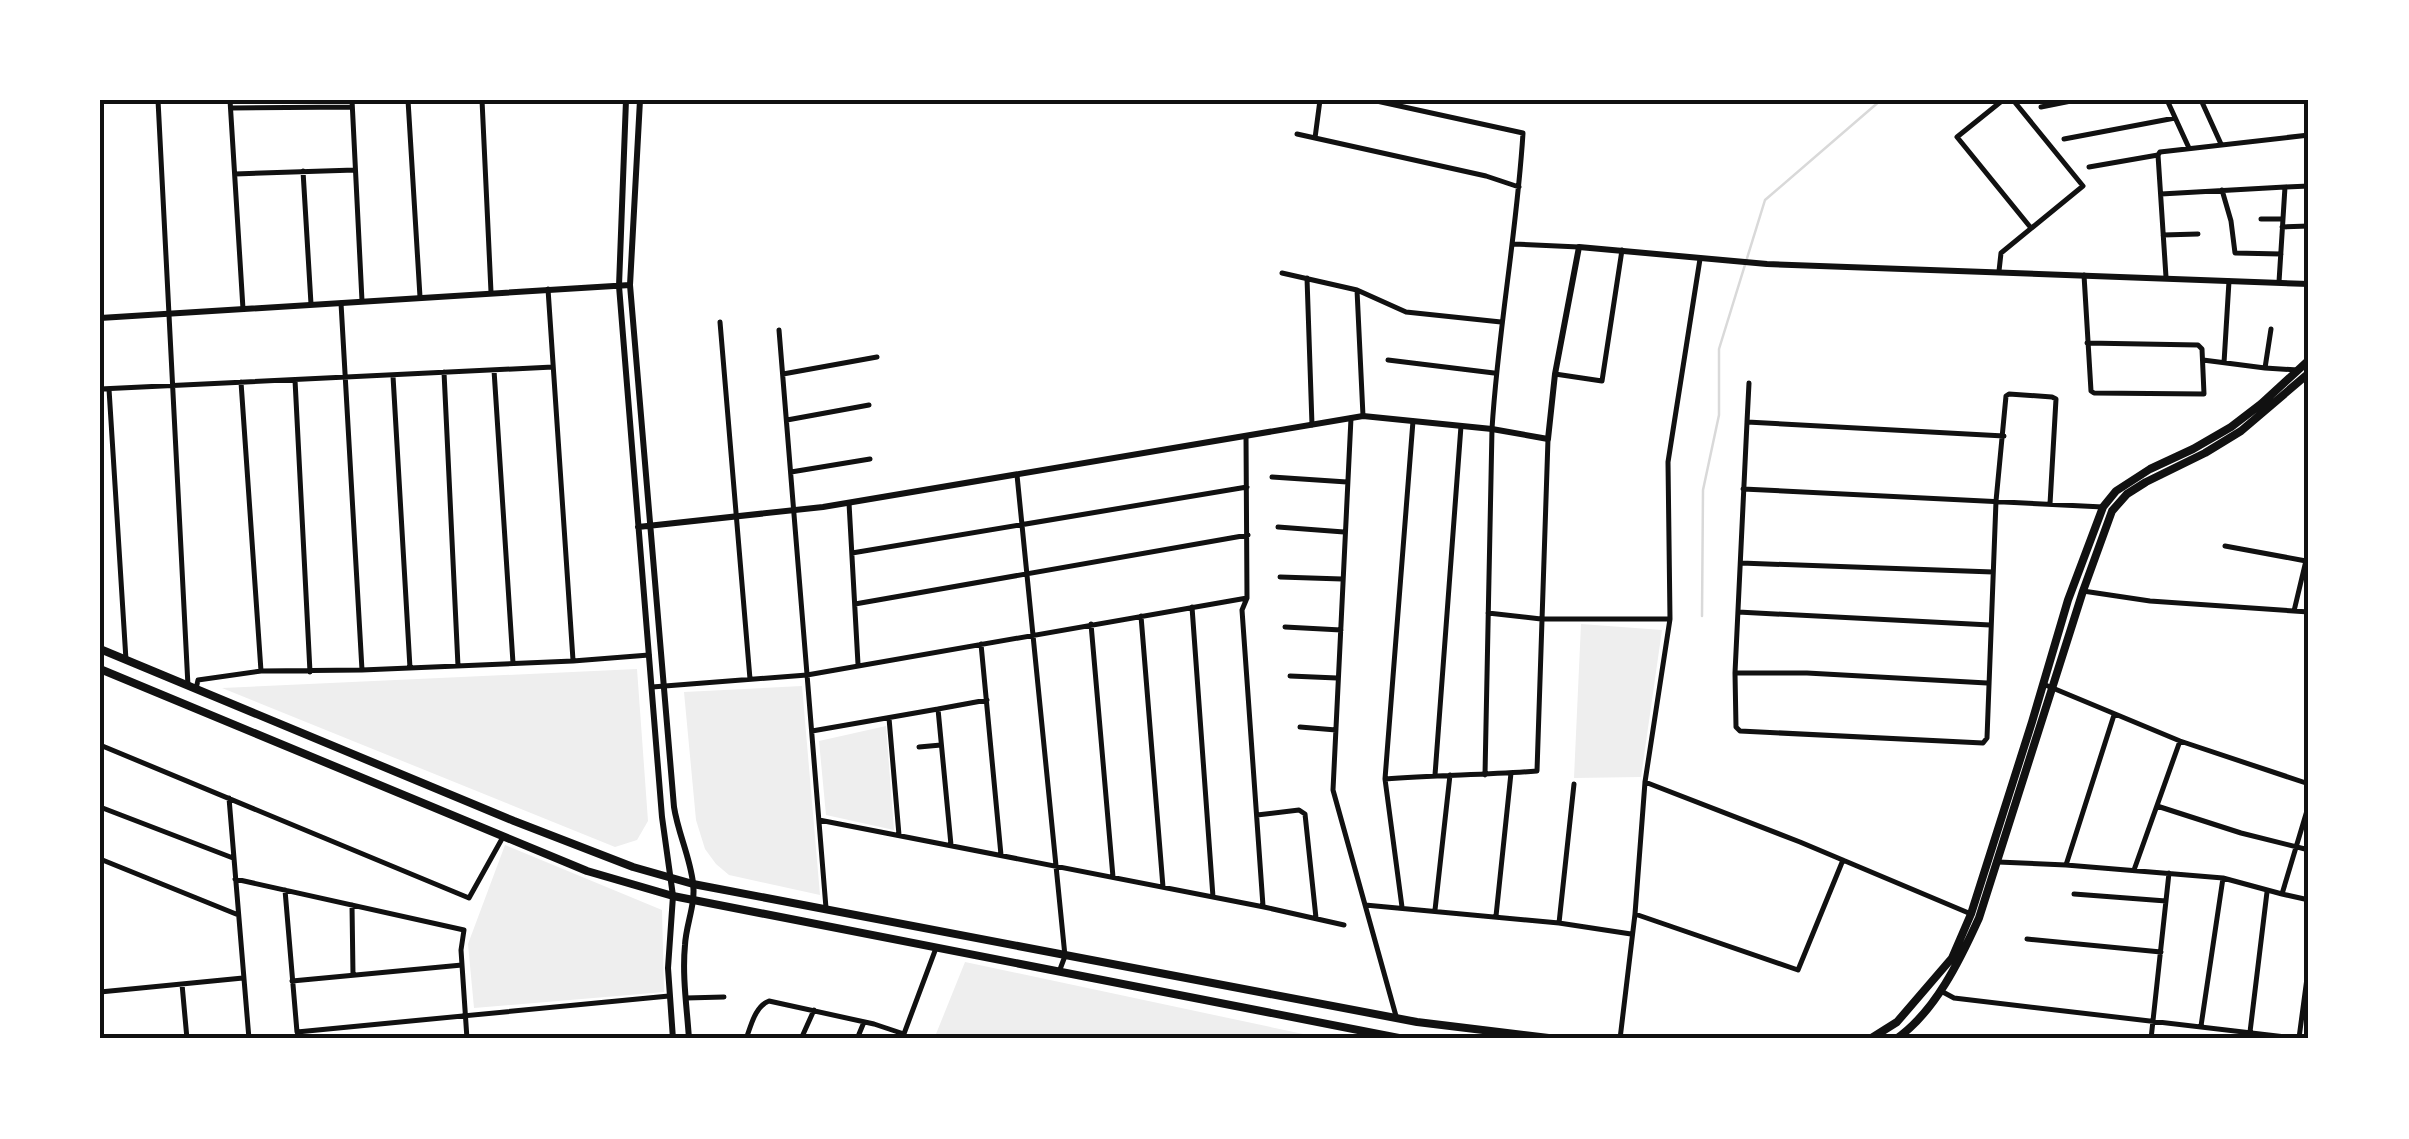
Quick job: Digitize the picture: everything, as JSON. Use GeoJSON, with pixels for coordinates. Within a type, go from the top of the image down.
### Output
{"type":"FeatureCollection","features":[{"type":"Feature","properties":{"kind":"main road"},"geometry":{"type":"LineString","coordinates":[[1902,1037],[1960,962],[1979,918],[2048,686],[2072,590],[2102,508],[2116,491],[2150,469],[2231,427],[2309,360]]}},
{"type":"Feature","properties":{"kind":"main road"},"geometry":{"type":"LineString","coordinates":[[1870,1039],[1897,1022],[1952,958],[1971,914],[2112,510],[2146,482],[2241,431],[2309,373]]}},
{"type":"Feature","properties":{"kind":"main road"},"geometry":{"type":"LineString","coordinates":[[100,650],[514,821],[633,867],[693,884],[1397,1018],[1556,1039]]}},
{"type":"Feature","properties":{"kind":"main road"},"geometry":{"type":"LineString","coordinates":[[100,669],[587,871],[673,896],[1404,1039]]}},
{"type":"Feature","properties":{"kind":"main road"},"geometry":{"type":"LineString","coordinates":[[1897,1022],[1902,1037]]}},
{"type":"Feature","properties":{"kind":"street"},"geometry":{"type":"LineString","coordinates":[[158,100],[192,688]]}},
{"type":"Feature","properties":{"kind":"street"},"geometry":{"type":"LineString","coordinates":[[230,100],[243,308]]}},
{"type":"Feature","properties":{"kind":"street"},"geometry":{"type":"LineString","coordinates":[[408,100],[420,297]]}},
{"type":"Feature","properties":{"kind":"street"},"geometry":{"type":"LineString","coordinates":[[482,100],[492,292]]}},
{"type":"Feature","properties":{"kind":"street"},"geometry":{"type":"LineString","coordinates":[[626,100],[618,286],[673,896],[668,968],[672,1039]]}},
{"type":"Feature","properties":{"kind":"street"},"geometry":{"type":"LineString","coordinates":[[640,100],[630,285],[674,807],[693,884],[694,900],[685,938],[689,1039]]}},
{"type":"Feature","properties":{"kind":"street"},"geometry":{"type":"LineString","coordinates":[[1315,138],[1320,100]]}},
{"type":"Feature","properties":{"kind":"street"},"geometry":{"type":"LineString","coordinates":[[1372,100],[1523,133],[1514,244],[1495,373],[1484,776]]}},
{"type":"Feature","properties":{"kind":"street"},"geometry":{"type":"LineString","coordinates":[[2003,100],[1957,137],[2031,228]]}},
{"type":"Feature","properties":{"kind":"street"},"geometry":{"type":"LineString","coordinates":[[1999,271],[2001,253],[2082,186],[2013,100]]}},
{"type":"Feature","properties":{"kind":"street"},"geometry":{"type":"LineString","coordinates":[[2041,107],[2076,100]]}},
{"type":"Feature","properties":{"kind":"street"},"geometry":{"type":"LineString","coordinates":[[2167,100],[2189,148]]}},
{"type":"Feature","properties":{"kind":"street"},"geometry":{"type":"LineString","coordinates":[[2201,100],[2221,144]]}},
{"type":"Feature","properties":{"kind":"street"},"geometry":{"type":"LineString","coordinates":[[230,108],[352,103],[362,301]]}},
{"type":"Feature","properties":{"kind":"street"},"geometry":{"type":"LineString","coordinates":[[2064,139],[2175,118]]}},
{"type":"Feature","properties":{"kind":"street"},"geometry":{"type":"LineString","coordinates":[[1297,134],[1520,187]]}},
{"type":"Feature","properties":{"kind":"street"},"geometry":{"type":"LineString","coordinates":[[2089,167],[2160,152],[2309,135]]}},
{"type":"Feature","properties":{"kind":"street"},"geometry":{"type":"LineString","coordinates":[[2158,154],[2166,277]]}},
{"type":"Feature","properties":{"kind":"street"},"geometry":{"type":"LineString","coordinates":[[234,174],[355,170]]}},
{"type":"Feature","properties":{"kind":"street"},"geometry":{"type":"LineString","coordinates":[[304,171],[311,304]]}},
{"type":"Feature","properties":{"kind":"street"},"geometry":{"type":"LineString","coordinates":[[2161,194],[2309,186]]}},
{"type":"Feature","properties":{"kind":"street"},"geometry":{"type":"LineString","coordinates":[[2279,282],[2284,187]]}},
{"type":"Feature","properties":{"kind":"street"},"geometry":{"type":"LineString","coordinates":[[2222,190],[2235,252],[2281,254]]}},
{"type":"Feature","properties":{"kind":"street"},"geometry":{"type":"LineString","coordinates":[[2262,219],[2309,226]]}},
{"type":"Feature","properties":{"kind":"street"},"geometry":{"type":"LineString","coordinates":[[2164,235],[2198,234]]}},
{"type":"Feature","properties":{"kind":"street"},"geometry":{"type":"LineString","coordinates":[[1514,244],[1579,246],[1767,264],[2309,284]]}},
{"type":"Feature","properties":{"kind":"street"},"geometry":{"type":"LineString","coordinates":[[1386,779],[1538,771],[1548,439],[1555,374],[1579,246]]}},
{"type":"Feature","properties":{"kind":"street"},"geometry":{"type":"LineString","coordinates":[[1555,374],[1602,382],[1622,250]]}},
{"type":"Feature","properties":{"kind":"street"},"geometry":{"type":"LineString","coordinates":[[1620,1039],[1645,782],[1670,619],[1668,462],[1700,256]]}},
{"type":"Feature","properties":{"kind":"street"},"geometry":{"type":"LineString","coordinates":[[1282,273],[1357,290],[1406,312],[1502,322]]}},
{"type":"Feature","properties":{"kind":"street"},"geometry":{"type":"LineString","coordinates":[[2084,274],[2087,343],[2090,387],[2094,393],[2200,395],[2205,391],[2202,349],[2198,345],[2087,343]]}},
{"type":"Feature","properties":{"kind":"street"},"geometry":{"type":"LineString","coordinates":[[1307,278],[1312,424]]}},
{"type":"Feature","properties":{"kind":"street"},"geometry":{"type":"LineString","coordinates":[[2224,363],[2229,280]]}},
{"type":"Feature","properties":{"kind":"street"},"geometry":{"type":"LineString","coordinates":[[100,318],[630,285]]}},
{"type":"Feature","properties":{"kind":"street"},"geometry":{"type":"LineString","coordinates":[[548,289],[573,661]]}},
{"type":"Feature","properties":{"kind":"street"},"geometry":{"type":"LineString","coordinates":[[1357,290],[1362,416]]}},
{"type":"Feature","properties":{"kind":"street"},"geometry":{"type":"LineString","coordinates":[[341,302],[362,670]]}},
{"type":"Feature","properties":{"kind":"street"},"geometry":{"type":"LineString","coordinates":[[720,322],[750,680]]}},
{"type":"Feature","properties":{"kind":"street"},"geometry":{"type":"LineString","coordinates":[[2265,368],[2271,329]]}},
{"type":"Feature","properties":{"kind":"street"},"geometry":{"type":"LineString","coordinates":[[779,330],[826,911]]}},
{"type":"Feature","properties":{"kind":"street"},"geometry":{"type":"LineString","coordinates":[[783,374],[877,357]]}},
{"type":"Feature","properties":{"kind":"street"},"geometry":{"type":"LineString","coordinates":[[1388,360],[1495,373]]}},
{"type":"Feature","properties":{"kind":"street"},"geometry":{"type":"LineString","coordinates":[[2202,360],[2298,370]]}},
{"type":"Feature","properties":{"kind":"street"},"geometry":{"type":"LineString","coordinates":[[100,388],[553,368]]}},
{"type":"Feature","properties":{"kind":"street"},"geometry":{"type":"LineString","coordinates":[[494,370],[513,663]]}},
{"type":"Feature","properties":{"kind":"street"},"geometry":{"type":"LineString","coordinates":[[444,372],[458,666]]}},
{"type":"Feature","properties":{"kind":"street"},"geometry":{"type":"LineString","coordinates":[[393,375],[410,668]]}},
{"type":"Feature","properties":{"kind":"street"},"geometry":{"type":"LineString","coordinates":[[295,380],[310,672]]}},
{"type":"Feature","properties":{"kind":"street"},"geometry":{"type":"LineString","coordinates":[[241,382],[261,671]]}},
{"type":"Feature","properties":{"kind":"street"},"geometry":{"type":"LineString","coordinates":[[1749,383],[1736,673],[1736,727],[1740,732],[1983,743],[1987,738],[1996,502],[2009,394],[2056,400],[2050,504]]}},
{"type":"Feature","properties":{"kind":"street"},"geometry":{"type":"LineString","coordinates":[[109,388],[126,660]]}},
{"type":"Feature","properties":{"kind":"street"},"geometry":{"type":"LineString","coordinates":[[786,420],[869,405]]}},
{"type":"Feature","properties":{"kind":"street"},"geometry":{"type":"LineString","coordinates":[[638,527],[849,503],[1362,416],[1492,429],[1548,439]]}},
{"type":"Feature","properties":{"kind":"street"},"geometry":{"type":"LineString","coordinates":[[1351,418],[1334,790],[1397,1018]]}},
{"type":"Feature","properties":{"kind":"street"},"geometry":{"type":"LineString","coordinates":[[1402,907],[1386,779],[1413,421]]}},
{"type":"Feature","properties":{"kind":"street"},"geometry":{"type":"LineString","coordinates":[[1747,422],[2004,436]]}},
{"type":"Feature","properties":{"kind":"street"},"geometry":{"type":"LineString","coordinates":[[1435,775],[1461,426]]}},
{"type":"Feature","properties":{"kind":"street"},"geometry":{"type":"LineString","coordinates":[[1246,436],[1248,598],[1242,610],[1264,907]]}},
{"type":"Feature","properties":{"kind":"street"},"geometry":{"type":"LineString","coordinates":[[791,472],[870,459]]}},
{"type":"Feature","properties":{"kind":"street"},"geometry":{"type":"LineString","coordinates":[[1017,475],[1065,956],[1059,972]]}},
{"type":"Feature","properties":{"kind":"street"},"geometry":{"type":"LineString","coordinates":[[1272,477],[1347,482]]}},
{"type":"Feature","properties":{"kind":"street"},"geometry":{"type":"LineString","coordinates":[[852,553],[1247,488]]}},
{"type":"Feature","properties":{"kind":"street"},"geometry":{"type":"LineString","coordinates":[[1743,489],[2102,508]]}},
{"type":"Feature","properties":{"kind":"street"},"geometry":{"type":"LineString","coordinates":[[849,503],[858,666]]}},
{"type":"Feature","properties":{"kind":"street"},"geometry":{"type":"LineString","coordinates":[[1278,526],[1344,532]]}},
{"type":"Feature","properties":{"kind":"street"},"geometry":{"type":"LineString","coordinates":[[856,604],[1248,535]]}},
{"type":"Feature","properties":{"kind":"street"},"geometry":{"type":"LineString","coordinates":[[2225,546],[2306,561]]}},
{"type":"Feature","properties":{"kind":"street"},"geometry":{"type":"LineString","coordinates":[[2294,611],[2309,548]]}},
{"type":"Feature","properties":{"kind":"street"},"geometry":{"type":"LineString","coordinates":[[1740,564],[1993,572]]}},
{"type":"Feature","properties":{"kind":"street"},"geometry":{"type":"LineString","coordinates":[[1280,577],[1343,579]]}},
{"type":"Feature","properties":{"kind":"street"},"geometry":{"type":"LineString","coordinates":[[2083,591],[2309,612]]}},
{"type":"Feature","properties":{"kind":"street"},"geometry":{"type":"LineString","coordinates":[[652,687],[807,675],[1248,598]]}},
{"type":"Feature","properties":{"kind":"street"},"geometry":{"type":"LineString","coordinates":[[1192,607],[1213,897]]}},
{"type":"Feature","properties":{"kind":"street"},"geometry":{"type":"LineString","coordinates":[[1738,612],[1991,625]]}},
{"type":"Feature","properties":{"kind":"street"},"geometry":{"type":"LineString","coordinates":[[1488,613],[1541,619],[1670,619]]}},
{"type":"Feature","properties":{"kind":"street"},"geometry":{"type":"LineString","coordinates":[[1141,616],[1163,887]]}},
{"type":"Feature","properties":{"kind":"street"},"geometry":{"type":"LineString","coordinates":[[1091,624],[1113,877]]}},
{"type":"Feature","properties":{"kind":"street"},"geometry":{"type":"LineString","coordinates":[[1286,626],[1341,630]]}},
{"type":"Feature","properties":{"kind":"street"},"geometry":{"type":"LineString","coordinates":[[981,644],[1002,855]]}},
{"type":"Feature","properties":{"kind":"street"},"geometry":{"type":"LineString","coordinates":[[192,688],[198,680],[261,671],[362,670],[649,655]]}},
{"type":"Feature","properties":{"kind":"street"},"geometry":{"type":"LineString","coordinates":[[1736,673],[1988,683]]}},
{"type":"Feature","properties":{"kind":"street"},"geometry":{"type":"LineString","coordinates":[[1290,676],[1338,678]]}},
{"type":"Feature","properties":{"kind":"street"},"geometry":{"type":"LineString","coordinates":[[2048,686],[2180,741],[2309,784]]}},
{"type":"Feature","properties":{"kind":"street"},"geometry":{"type":"LineString","coordinates":[[812,731],[986,700]]}},
{"type":"Feature","properties":{"kind":"street"},"geometry":{"type":"LineString","coordinates":[[938,710],[952,846]]}},
{"type":"Feature","properties":{"kind":"street"},"geometry":{"type":"LineString","coordinates":[[2066,865],[2114,714]]}},
{"type":"Feature","properties":{"kind":"street"},"geometry":{"type":"LineString","coordinates":[[889,718],[899,835]]}},
{"type":"Feature","properties":{"kind":"street"},"geometry":{"type":"LineString","coordinates":[[1300,727],[1336,730]]}},
{"type":"Feature","properties":{"kind":"street"},"geometry":{"type":"LineString","coordinates":[[2134,870],[2180,741]]}},
{"type":"Feature","properties":{"kind":"street"},"geometry":{"type":"LineString","coordinates":[[919,747],[941,744]]}},
{"type":"Feature","properties":{"kind":"street"},"geometry":{"type":"LineString","coordinates":[[100,745],[469,898],[503,837]]}},
{"type":"Feature","properties":{"kind":"street"},"geometry":{"type":"LineString","coordinates":[[1496,916],[1511,773]]}},
{"type":"Feature","properties":{"kind":"street"},"geometry":{"type":"LineString","coordinates":[[1436,910],[1450,775]]}},
{"type":"Feature","properties":{"kind":"street"},"geometry":{"type":"LineString","coordinates":[[1645,782],[1971,914]]}},
{"type":"Feature","properties":{"kind":"street"},"geometry":{"type":"LineString","coordinates":[[1558,923],[1574,784]]}},
{"type":"Feature","properties":{"kind":"street"},"geometry":{"type":"LineString","coordinates":[[229,798],[249,1039]]}},
{"type":"Feature","properties":{"kind":"street"},"geometry":{"type":"LineString","coordinates":[[2282,894],[2309,804]]}},
{"type":"Feature","properties":{"kind":"street"},"geometry":{"type":"LineString","coordinates":[[2157,806],[2309,850]]}},
{"type":"Feature","properties":{"kind":"street"},"geometry":{"type":"LineString","coordinates":[[100,807],[233,858]]}},
{"type":"Feature","properties":{"kind":"street"},"geometry":{"type":"LineString","coordinates":[[1256,816],[1299,810],[1305,814],[1316,918]]}},
{"type":"Feature","properties":{"kind":"street"},"geometry":{"type":"LineString","coordinates":[[819,820],[1344,925]]}},
{"type":"Feature","properties":{"kind":"street"},"geometry":{"type":"LineString","coordinates":[[100,859],[237,914]]}},
{"type":"Feature","properties":{"kind":"street"},"geometry":{"type":"LineString","coordinates":[[1635,914],[1798,970],[1843,860]]}},
{"type":"Feature","properties":{"kind":"street"},"geometry":{"type":"LineString","coordinates":[[1996,862],[2222,878],[2309,900]]}},
{"type":"Feature","properties":{"kind":"street"},"geometry":{"type":"LineString","coordinates":[[2151,1039],[2169,873]]}},
{"type":"Feature","properties":{"kind":"street"},"geometry":{"type":"LineString","coordinates":[[2201,1026],[2222,878]]}},
{"type":"Feature","properties":{"kind":"street"},"geometry":{"type":"LineString","coordinates":[[234,879],[464,930],[461,950],[467,1039]]}},
{"type":"Feature","properties":{"kind":"street"},"geometry":{"type":"LineString","coordinates":[[284,890],[297,1032],[669,996]]}},
{"type":"Feature","properties":{"kind":"street"},"geometry":{"type":"LineString","coordinates":[[2250,1032],[2268,890]]}},
{"type":"Feature","properties":{"kind":"street"},"geometry":{"type":"LineString","coordinates":[[2074,894],[2166,901]]}},
{"type":"Feature","properties":{"kind":"street"},"geometry":{"type":"LineString","coordinates":[[352,905],[353,975]]}},
{"type":"Feature","properties":{"kind":"street"},"geometry":{"type":"LineString","coordinates":[[1366,905],[1496,916],[1632,934]]}},
{"type":"Feature","properties":{"kind":"street"},"geometry":{"type":"LineString","coordinates":[[2027,939],[2161,952]]}},
{"type":"Feature","properties":{"kind":"street"},"geometry":{"type":"LineString","coordinates":[[746,1039],[757,1011],[769,1001],[864,1022],[903,1036],[936,948]]}},
{"type":"Feature","properties":{"kind":"street"},"geometry":{"type":"LineString","coordinates":[[1941,991],[1954,998],[2301,1039],[2309,964]]}},
{"type":"Feature","properties":{"kind":"street"},"geometry":{"type":"LineString","coordinates":[[292,980],[462,965]]}},
{"type":"Feature","properties":{"kind":"street"},"geometry":{"type":"LineString","coordinates":[[100,992],[243,978]]}},
{"type":"Feature","properties":{"kind":"street"},"geometry":{"type":"LineString","coordinates":[[182,984],[187,1039]]}},
{"type":"Feature","properties":{"kind":"street"},"geometry":{"type":"LineString","coordinates":[[686,998],[724,997]]}},
{"type":"Feature","properties":{"kind":"street"},"geometry":{"type":"LineString","coordinates":[[802,1039],[814,1010]]}},
{"type":"Feature","properties":{"kind":"street"},"geometry":{"type":"LineString","coordinates":[[857,1039],[864,1022]]}},
{"type":"Feature","properties":{"kind":"shaded area"},"geometry":{"type":"Polygon","coordinates":[[[1581,624],[1662,630],[1641,777],[1574,778],[1581,624]]]}},
{"type":"Feature","properties":{"kind":"shaded area"},"geometry":{"type":"Polygon","coordinates":[[[637,669],[648,821],[637,840],[615,847],[222,688],[637,669]]]}},
{"type":"Feature","properties":{"kind":"shaded area"},"geometry":{"type":"Polygon","coordinates":[[[802,686],[820,895],[729,875],[705,849],[696,820],[684,692],[802,686]]]}},
{"type":"Feature","properties":{"kind":"shaded area"},"geometry":{"type":"Polygon","coordinates":[[[886,726],[894,830],[826,815],[819,741],[886,726]]]}},
{"type":"Feature","properties":{"kind":"shaded area"},"geometry":{"type":"Polygon","coordinates":[[[505,845],[662,910],[664,992],[474,1008],[468,944],[505,845]]]}},
{"type":"Feature","properties":{"kind":"shaded area"},"geometry":{"type":"Polygon","coordinates":[[[965,962],[1327,1039],[934,1039],[965,962]]]}},
{"type":"Feature","properties":{"kind":"waterway"},"geometry":{"type":"LineString","coordinates":[[1702,616],[1703,490],[1719,415],[1719,349],[1765,200],[1881,100]]}}]}
